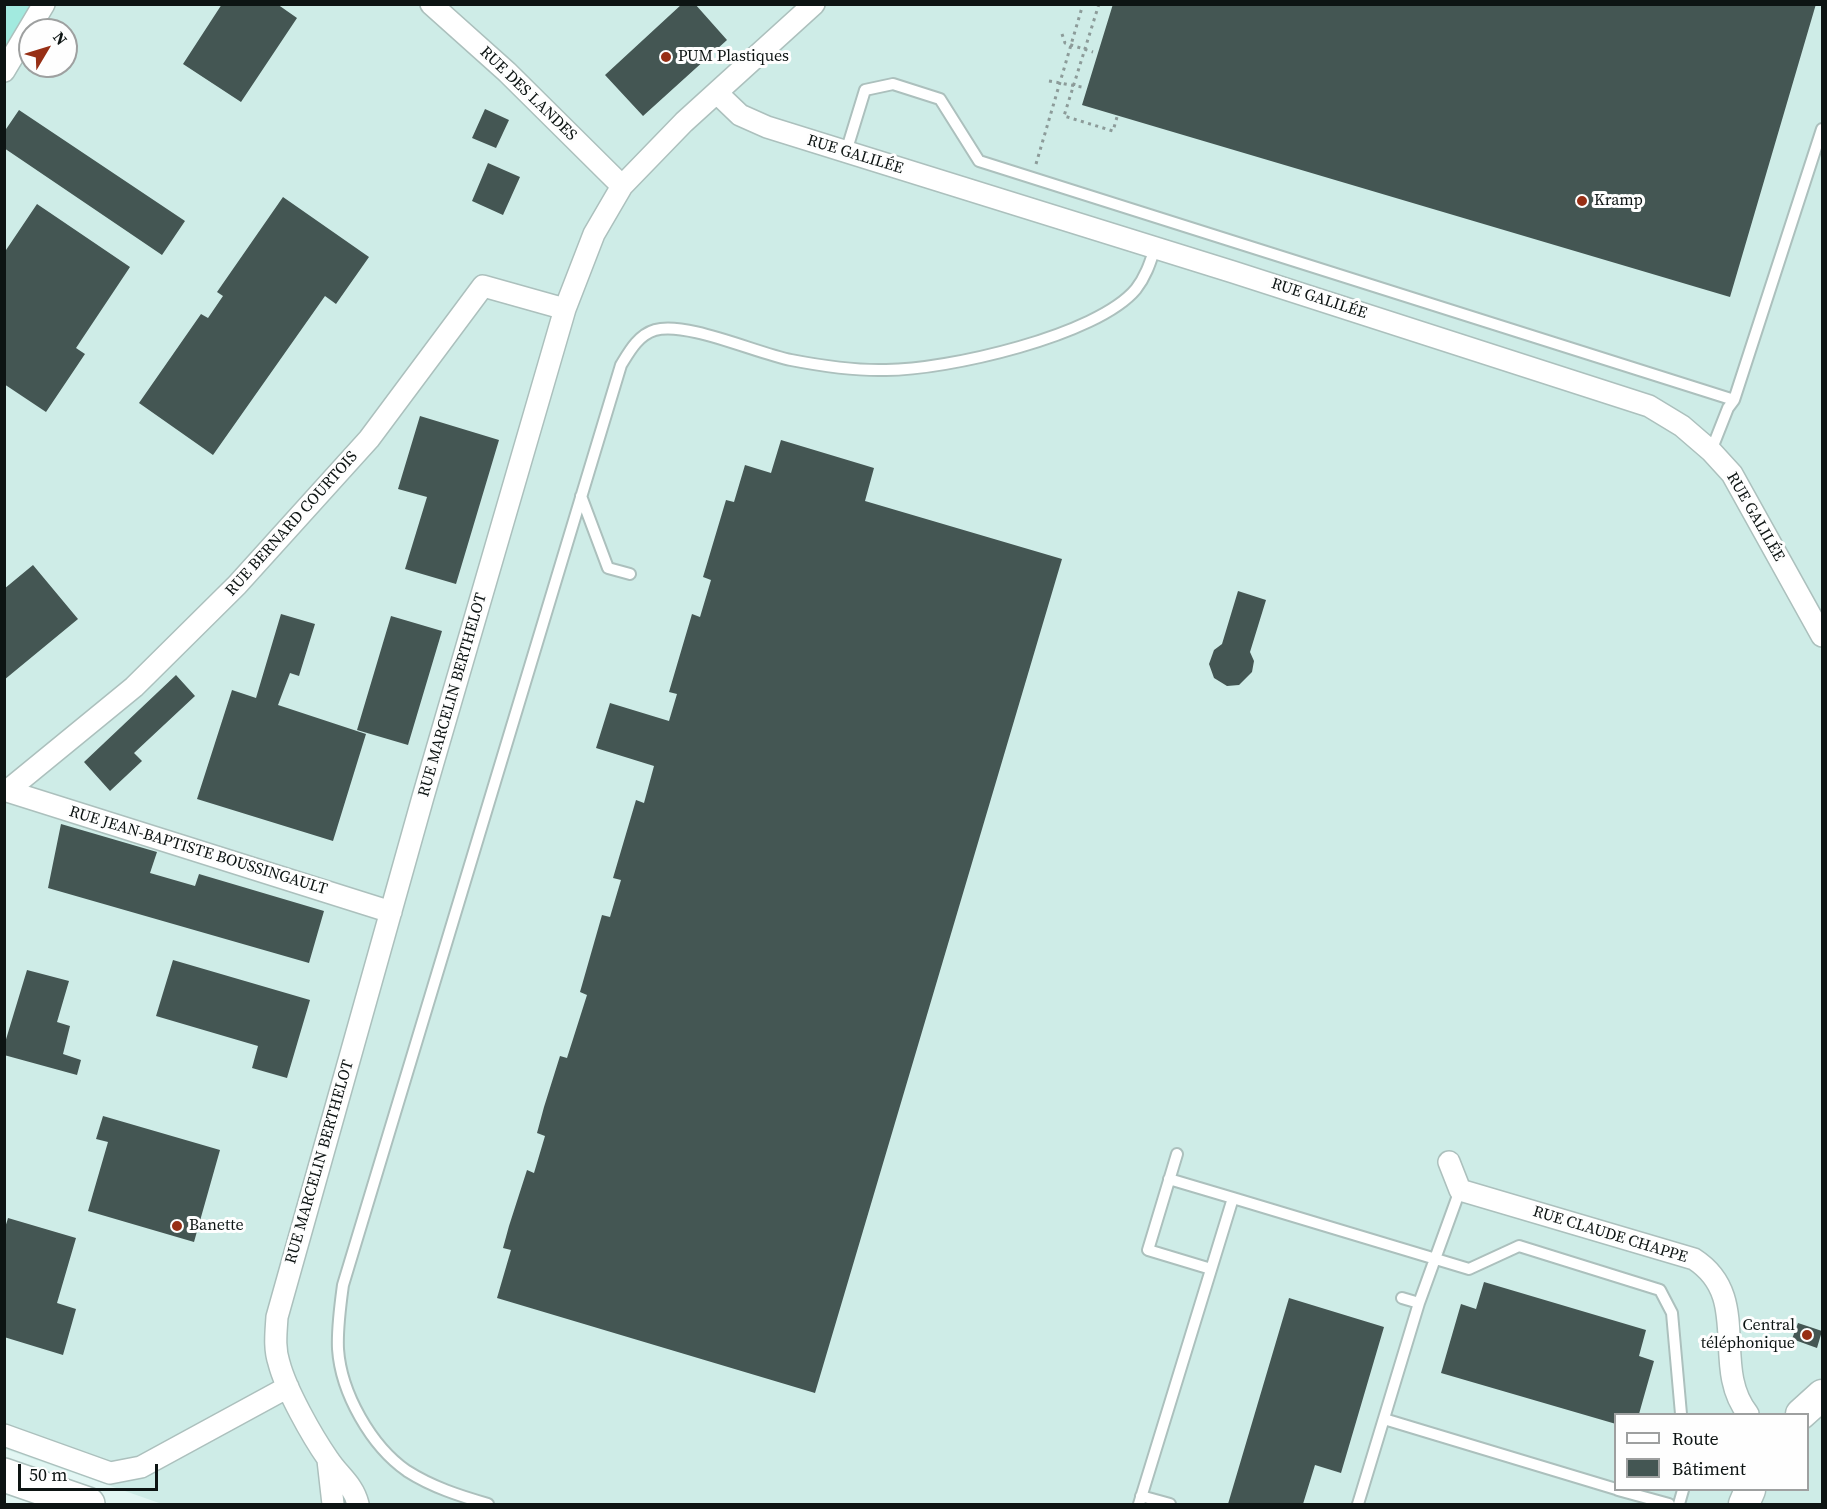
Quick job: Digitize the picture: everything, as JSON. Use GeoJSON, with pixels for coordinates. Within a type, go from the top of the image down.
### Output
{"type":"FeatureCollection","features":[{"type":"Feature","properties":{"kind":"main road"},"geometry":{"type":"LineString","coordinates":[[1802,1413],[1822,1395]]}},
{"type":"Feature","properties":{"kind":"main road"},"geometry":{"type":"LineString","coordinates":[[4,1475],[88,1504]]}},
{"type":"Feature","properties":{"kind":"street"},"geometry":{"type":"LineString","coordinates":[[4,71],[44,4]]}},
{"type":"Feature","properties":{"kind":"street","name":"RUE DES LANDES"},"geometry":{"type":"LineString","coordinates":[[431,4],[507,72],[622,186]]}},
{"type":"Feature","properties":{"kind":"street","name":"RUE MARCELIN BERTHELOT"},"geometry":{"type":"LineString","coordinates":[[358,1504],[352,1485],[328,1460],[288,1387],[279,1364],[275,1344],[278,1309],[566,309],[594,234],[622,186],[651,154],[814,4]]}},
{"type":"Feature","properties":{"kind":"street","name":"RUE GALILÉE"},"geometry":{"type":"LineString","coordinates":[[717,93],[740,115],[753,122],[1649,406],[1682,426],[1711,451],[1732,474],[1822,636]]}},
{"type":"Feature","properties":{"kind":"street","name":"RUE BERNARD COURTOIS"},"geometry":{"type":"LineString","coordinates":[[6,791],[134,687],[237,585],[369,439],[483,286],[566,309]]}},
{"type":"Feature","properties":{"kind":"street","name":"RUE JEAN-BAPTISTE BOUSSINGAULT"},"geometry":{"type":"LineString","coordinates":[[6,791],[391,912]]}},
{"type":"Feature","properties":{"kind":"street"},"geometry":{"type":"LineString","coordinates":[[1449,1162],[1460,1190]]}},
{"type":"Feature","properties":{"kind":"street","name":"RUE CLAUDE CHAPPE"},"geometry":{"type":"LineString","coordinates":[[1460,1190],[1694,1259],[1709,1269],[1719,1282],[1725,1300],[1730,1367],[1736,1390],[1748,1413]]}},
{"type":"Feature","properties":{"kind":"street"},"geometry":{"type":"LineString","coordinates":[[4,1435],[98,1470],[121,1473],[141,1467],[288,1387]]}},
{"type":"Feature","properties":{"kind":"street","name":"RUE MARCELIN BERTHELOT"},"geometry":{"type":"LineString","coordinates":[[328,1460],[333,1504]]}},
{"type":"Feature","properties":{"kind":"lane"},"geometry":{"type":"LineString","coordinates":[[846,152],[865,90],[893,84],[940,99],[980,161],[1734,400]]}},
{"type":"Feature","properties":{"kind":"lane"},"geometry":{"type":"LineString","coordinates":[[1711,451],[1728,408],[1734,400],[1822,129]]}},
{"type":"Feature","properties":{"kind":"lane"},"geometry":{"type":"LineString","coordinates":[[488,1504],[431,1484],[406,1469],[379,1443],[358,1412],[345,1383],[339,1351],[339,1321],[343,1285],[621,365],[633,345],[653,330],[677,328],[789,359],[839,368],[887,370],[956,362],[1015,348],[1061,333],[1115,306],[1135,290],[1146,275],[1155,248]]}},
{"type":"Feature","properties":{"kind":"lane"},"geometry":{"type":"LineString","coordinates":[[581,496],[608,568],[630,574]]}},
{"type":"Feature","properties":{"kind":"lane"},"geometry":{"type":"LineString","coordinates":[[1177,1154],[1148,1250],[1211,1269]]}},
{"type":"Feature","properties":{"kind":"lane"},"geometry":{"type":"LineString","coordinates":[[1169,1179],[1468,1269],[1519,1246],[1660,1290],[1672,1313],[1681,1413]]}},
{"type":"Feature","properties":{"kind":"lane"},"geometry":{"type":"LineString","coordinates":[[1358,1504],[1419,1303],[1460,1190]]}},
{"type":"Feature","properties":{"kind":"lane"},"geometry":{"type":"LineString","coordinates":[[1170,1504],[1140,1500],[1233,1198]]}},
{"type":"Feature","properties":{"kind":"lane"},"geometry":{"type":"LineString","coordinates":[[1402,1298],[1419,1303]]}},
{"type":"Feature","properties":{"kind":"lane"},"geometry":{"type":"LineString","coordinates":[[1384,1419],[1614,1488]]}},
{"type":"Feature","properties":{"kind":"lane"},"geometry":{"type":"LineString","coordinates":[[1624,1491],[1669,1504]]}},
{"type":"Feature","properties":{"kind":"path"},"geometry":{"type":"LineString","coordinates":[[1031,178],[1083,4]]}},
{"type":"Feature","properties":{"kind":"path"},"geometry":{"type":"LineString","coordinates":[[1099,4],[1064,117],[1113,131],[1117,117]]}},
{"type":"Feature","properties":{"kind":"path"},"geometry":{"type":"LineString","coordinates":[[1062,34],[1065,43],[1093,52]]}},
{"type":"Feature","properties":{"kind":"path"},"geometry":{"type":"LineString","coordinates":[[1049,81],[1060,81],[1082,87]]}},
{"type":"Feature","properties":{"kind":"shaded area"},"geometry":{"type":"Polygon","coordinates":[[[5,5],[1822,5],[1822,1504],[162,1504],[5,1449],[5,5]]]}},
{"type":"Feature","properties":{"kind":"green space"},"geometry":{"type":"Polygon","coordinates":[[[5,5],[33,5],[25,18],[18,18],[18,30],[5,51],[5,5]]]}},
{"type":"Feature","properties":{"kind":"building"},"geometry":{"type":"Polygon","coordinates":[[[222,4],[277,4],[297,18],[241,102],[183,64],[222,4]]]}},
{"type":"Feature","properties":{"kind":"building","name":"PUM Plastiques"},"geometry":{"type":"Polygon","coordinates":[[[682,4],[695,4],[727,40],[643,116],[605,75],[682,4]]]}},
{"type":"Feature","properties":{"kind":"building","name":"Kramp"},"geometry":{"type":"Polygon","coordinates":[[[1113,4],[1816,4],[1730,297],[1082,105],[1113,4]]]}},
{"type":"Feature","properties":{"kind":"building"},"geometry":{"type":"Polygon","coordinates":[[[485,109],[509,120],[496,148],[472,138],[485,109]]]}},
{"type":"Feature","properties":{"kind":"building"},"geometry":{"type":"Polygon","coordinates":[[[19,110],[185,221],[162,255],[4,148],[4,132],[19,110]]]}},
{"type":"Feature","properties":{"kind":"building"},"geometry":{"type":"Polygon","coordinates":[[[488,163],[520,177],[503,215],[472,201],[488,163]]]}},
{"type":"Feature","properties":{"kind":"building"},"geometry":{"type":"Polygon","coordinates":[[[283,197],[369,257],[336,304],[325,296],[213,455],[139,403],[201,314],[208,318],[223,296],[217,292],[283,197]]]}},
{"type":"Feature","properties":{"kind":"building"},"geometry":{"type":"Polygon","coordinates":[[[37,204],[130,267],[76,348],[85,354],[46,412],[4,384],[4,253],[37,204]]]}},
{"type":"Feature","properties":{"kind":"building"},"geometry":{"type":"Polygon","coordinates":[[[420,416],[499,440],[456,584],[405,569],[427,497],[398,489],[420,416]]]}},
{"type":"Feature","properties":{"kind":"building"},"geometry":{"type":"Polygon","coordinates":[[[781,440],[874,468],[865,501],[1062,559],[815,1393],[497,1298],[511,1250],[503,1248],[509,1226],[527,1170],[534,1173],[545,1136],[537,1133],[544,1107],[560,1056],[567,1058],[587,995],[580,992],[602,915],[610,917],[621,880],[613,878],[636,800],[644,803],[654,766],[596,748],[610,703],[669,721],[677,694],[669,692],[692,614],[700,617],[711,580],[703,577],[726,500],[734,502],[745,465],[771,473],[781,440]]]}},
{"type":"Feature","properties":{"kind":"building"},"geometry":{"type":"Polygon","coordinates":[[[33,565],[78,619],[4,680],[4,589],[33,565]]]}},
{"type":"Feature","properties":{"kind":"building"},"geometry":{"type":"Polygon","coordinates":[[[1238,591],[1266,600],[1250,652],[1254,661],[1252,672],[1239,685],[1227,686],[1214,678],[1209,664],[1214,650],[1222,644],[1238,591]]]}},
{"type":"Feature","properties":{"kind":"building"},"geometry":{"type":"Polygon","coordinates":[[[281,614],[315,624],[299,676],[290,673],[278,705],[366,734],[333,841],[197,799],[232,690],[256,698],[281,614]]]}},
{"type":"Feature","properties":{"kind":"building"},"geometry":{"type":"Polygon","coordinates":[[[391,616],[442,631],[408,745],[357,730],[391,616]]]}},
{"type":"Feature","properties":{"kind":"building"},"geometry":{"type":"Polygon","coordinates":[[[176,675],[195,696],[134,753],[142,761],[110,791],[84,762],[176,675]]]}},
{"type":"Feature","properties":{"kind":"building"},"geometry":{"type":"Polygon","coordinates":[[[61,824],[157,852],[150,873],[195,886],[199,874],[324,911],[309,963],[48,888],[61,824]]]}},
{"type":"Feature","properties":{"kind":"building"},"geometry":{"type":"Polygon","coordinates":[[[173,960],[310,1000],[287,1078],[252,1068],[258,1046],[156,1016],[173,960]]]}},
{"type":"Feature","properties":{"kind":"building"},"geometry":{"type":"Polygon","coordinates":[[[27,970],[69,981],[57,1022],[70,1026],[63,1054],[81,1060],[77,1075],[4,1055],[4,1046],[27,970]]]}},
{"type":"Feature","properties":{"kind":"building"},"geometry":{"type":"Polygon","coordinates":[[[103,1116],[220,1150],[194,1242],[88,1211],[108,1142],[96,1139],[103,1116]]]}},
{"type":"Feature","properties":{"kind":"building"},"geometry":{"type":"Polygon","coordinates":[[[8,1218],[76,1238],[57,1303],[76,1309],[63,1355],[4,1337],[4,1231],[8,1218]]]}},
{"type":"Feature","properties":{"kind":"building"},"geometry":{"type":"Polygon","coordinates":[[[1484,1282],[1646,1330],[1639,1356],[1654,1361],[1639,1413],[1614,1413],[1614,1423],[1441,1373],[1461,1304],[1476,1309],[1484,1282]]]}},
{"type":"Feature","properties":{"kind":"building"},"geometry":{"type":"Polygon","coordinates":[[[1289,1298],[1384,1327],[1341,1473],[1315,1465],[1303,1504],[1228,1504],[1289,1298]]]}},
{"type":"Feature","properties":{"kind":"building","name":"Central téléphonique"},"geometry":{"type":"Polygon","coordinates":[[[1798,1323],[1822,1331],[1817,1348],[1792,1339],[1798,1323]]]}},
{"type":"Feature","properties":{"kind":"place","name":"PUM Plastiques"},"geometry":{"type":"Point","coordinates":[666,57]}},
{"type":"Feature","properties":{"kind":"place","name":"Kramp"},"geometry":{"type":"Point","coordinates":[1582,201]}},
{"type":"Feature","properties":{"kind":"place","name":"Banette"},"geometry":{"type":"Point","coordinates":[177,1226]}},
{"type":"Feature","properties":{"kind":"place","name":"Central téléphonique"},"geometry":{"type":"Point","coordinates":[1807,1335]}}]}
